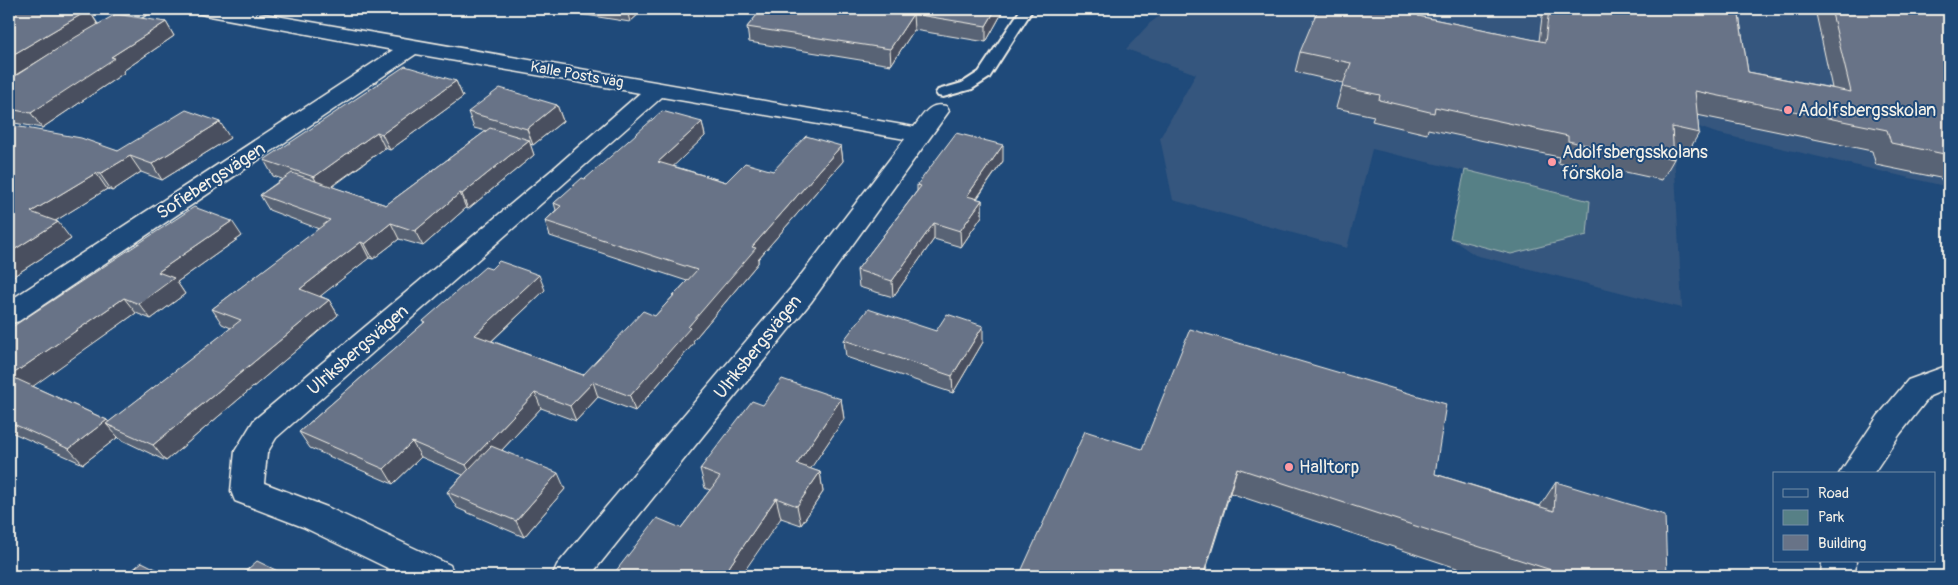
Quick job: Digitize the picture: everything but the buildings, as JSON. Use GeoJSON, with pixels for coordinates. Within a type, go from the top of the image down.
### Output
{"type":"FeatureCollection","features":[{"type":"Feature","properties":{"kind":"street"},"geometry":{"type":"LineString","coordinates":[[78,46],[142,9]]}},
{"type":"Feature","properties":{"kind":"street","name":"Kalle Posts väg"},"geometry":{"type":"LineString","coordinates":[[205,9],[412,47],[920,134]]}},
{"type":"Feature","properties":{"kind":"street","name":"Sofiebergsvägen"},"geometry":{"type":"LineString","coordinates":[[9,314],[412,47]]}},
{"type":"Feature","properties":{"kind":"street","name":"Ulriksbergsvägen"},"geometry":{"type":"LineString","coordinates":[[438,576],[315,517],[247,491],[251,450],[265,429],[658,89]]}},
{"type":"Feature","properties":{"kind":"street"},"geometry":{"type":"LineString","coordinates":[[920,134],[941,102]]}},
{"type":"Feature","properties":{"kind":"street","name":"Ulriksbergsvägen"},"geometry":{"type":"LineString","coordinates":[[569,576],[801,296],[920,134]]}},
{"type":"Feature","properties":{"kind":"street"},"geometry":{"type":"LineString","coordinates":[[1856,472],[1888,425],[1919,388],[1949,376]]}},
{"type":"Feature","properties":{"kind":"street"},"geometry":{"type":"LineString","coordinates":[[1838,562],[1838,576]]}},
{"type":"Feature","properties":{"kind":"lane"},"geometry":{"type":"LineString","coordinates":[[941,102],[984,75],[1027,9]]}},
{"type":"Feature","properties":{"kind":"shaded area","name":"Adolfsbergsskolans förskola"},"geometry":{"type":"Polygon","coordinates":[[[1169,9],[1949,9],[1949,187],[1716,133],[1685,122],[1687,154],[1674,152],[1682,308],[1475,255],[1450,238],[1465,171],[1372,149],[1347,248],[1173,200],[1160,138],[1196,74],[1126,49],[1150,23],[1169,9]]]}},
{"type":"Feature","properties":{"kind":"green space"},"geometry":{"type":"Polygon","coordinates":[[[1465,170],[1590,201],[1587,235],[1511,254],[1450,238],[1465,170]]]}},
{"type":"Feature","properties":{"kind":"place","name":"Adolfsbergsskolan"},"geometry":{"type":"Point","coordinates":[1788,110]}},
{"type":"Feature","properties":{"kind":"place","name":"Adolfsbergsskolans förskola"},"geometry":{"type":"Point","coordinates":[1552,162]}},
{"type":"Feature","properties":{"kind":"place","name":"Halltorp"},"geometry":{"type":"Point","coordinates":[1289,467]}}]}
